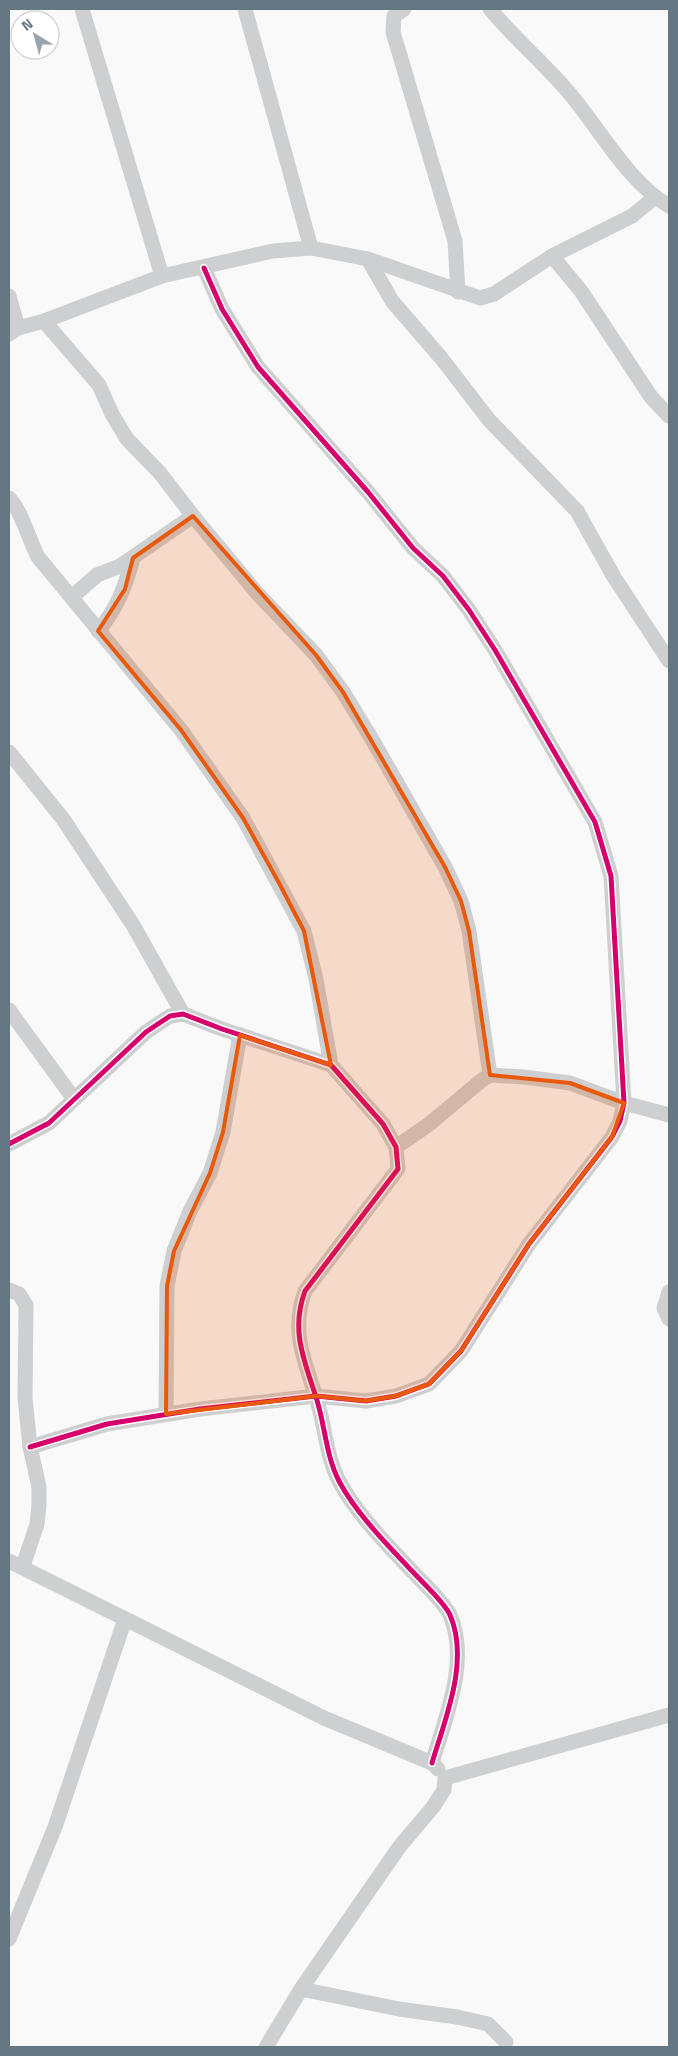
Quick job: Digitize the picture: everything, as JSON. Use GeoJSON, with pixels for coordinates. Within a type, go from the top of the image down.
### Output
{"type":"FeatureCollection","features":[{"type":"Feature","properties":{"kind":"street"},"geometry":{"type":"LineString","coordinates":[[82,9],[162,276]]}},
{"type":"Feature","properties":{"kind":"street"},"geometry":{"type":"LineString","coordinates":[[246,9],[311,248]]}},
{"type":"Feature","properties":{"kind":"street"},"geometry":{"type":"LineString","coordinates":[[404,9],[394,16],[393,32],[455,241],[458,292]]}},
{"type":"Feature","properties":{"kind":"street"},"geometry":{"type":"LineString","coordinates":[[490,9],[570,94],[616,154],[654,198],[669,206]]}},
{"type":"Feature","properties":{"kind":"street"},"geometry":{"type":"LineString","coordinates":[[9,296],[14,331],[162,276],[273,251],[311,248],[368,259],[458,292],[480,298],[494,294],[552,256],[632,216],[654,198]]}},
{"type":"Feature","properties":{"kind":"street"},"geometry":{"type":"LineString","coordinates":[[552,256],[581,291],[652,397],[669,416]]}},
{"type":"Feature","properties":{"kind":"street"},"geometry":{"type":"LineString","coordinates":[[368,259],[392,301],[442,359],[489,420],[576,511],[614,577],[669,661]]}},
{"type":"Feature","properties":{"kind":"street"},"geometry":{"type":"LineString","coordinates":[[30,1447],[107,1424],[166,1414],[316,1396],[366,1401],[396,1396],[429,1384],[461,1351],[529,1244],[612,1137],[620,1121],[624,1103],[611,876],[596,822],[495,650],[468,610],[443,576],[413,548],[368,492],[258,367],[222,309],[204,268]]}},
{"type":"Feature","properties":{"kind":"street"},"geometry":{"type":"LineString","coordinates":[[44,321],[99,384],[112,414],[127,439],[160,473],[257,593],[316,655],[343,692],[445,867],[461,901],[469,931],[490,1075]]}},
{"type":"Feature","properties":{"kind":"street"},"geometry":{"type":"LineString","coordinates":[[9,498],[23,520],[26,532],[38,557],[181,730],[243,818],[304,931],[316,979],[331,1065]]}},
{"type":"Feature","properties":{"kind":"street"},"geometry":{"type":"LineString","coordinates":[[72,597],[98,575],[120,566],[133,558],[193,516]]}},
{"type":"Feature","properties":{"kind":"street"},"geometry":{"type":"LineString","coordinates":[[98,631],[110,618],[125,589],[133,558]]}},
{"type":"Feature","properties":{"kind":"street"},"geometry":{"type":"LineString","coordinates":[[9,752],[63,819],[133,925],[183,1014]]}},
{"type":"Feature","properties":{"kind":"street"},"geometry":{"type":"LineString","coordinates":[[9,1010],[74,1099]]}},
{"type":"Feature","properties":{"kind":"street"},"geometry":{"type":"LineString","coordinates":[[9,1144],[49,1123],[146,1032],[170,1016],[183,1014],[240,1036],[331,1065],[383,1124],[396,1147],[398,1169],[305,1291],[300,1305],[297,1326],[302,1355],[316,1396],[326,1446],[339,1481],[388,1546],[432,1591],[450,1614],[457,1643],[455,1685],[432,1763]]}},
{"type":"Feature","properties":{"kind":"street"},"geometry":{"type":"LineString","coordinates":[[166,1414],[167,1286],[174,1251],[190,1211],[210,1173],[223,1132],[240,1036]]}},
{"type":"Feature","properties":{"kind":"street"},"geometry":{"type":"LineString","coordinates":[[396,1147],[428,1125],[490,1075],[570,1083],[624,1103],[669,1115]]}},
{"type":"Feature","properties":{"kind":"street"},"geometry":{"type":"LineString","coordinates":[[9,1290],[19,1294],[26,1305],[25,1398],[30,1447],[39,1487],[37,1524],[16,1564],[324,1718],[432,1763],[445,1778],[444,1790],[433,1807],[400,1846],[301,1989],[266,2047]]}},
{"type":"Feature","properties":{"kind":"street"},"geometry":{"type":"LineString","coordinates":[[669,1292],[664,1308],[669,1320]]}},
{"type":"Feature","properties":{"kind":"street"},"geometry":{"type":"LineString","coordinates":[[9,1939],[55,1827],[125,1619]]}},
{"type":"Feature","properties":{"kind":"street"},"geometry":{"type":"LineString","coordinates":[[445,1778],[669,1715]]}},
{"type":"Feature","properties":{"kind":"street"},"geometry":{"type":"LineString","coordinates":[[301,1989],[399,2009],[457,2017],[488,2024],[506,2042]]}},
{"type":"Feature","properties":{"kind":"highlighted area"},"geometry":{"type":"Polygon","coordinates":[[[193,516],[316,655],[343,692],[445,867],[461,901],[469,931],[490,1075],[570,1083],[624,1103],[612,1137],[529,1244],[461,1351],[429,1384],[396,1396],[366,1401],[316,1396],[166,1414],[167,1286],[174,1251],[210,1173],[223,1132],[240,1035],[331,1065],[304,931],[279,883],[243,818],[181,730],[98,631],[125,589],[133,558],[193,516]]]}},
{"type":"Feature","properties":{"kind":"cycle path"},"geometry":{"type":"LineString","coordinates":[[30,1447],[107,1424],[200,1409],[316,1396],[366,1401],[396,1396],[429,1384],[461,1351],[529,1244],[612,1137],[620,1121],[624,1103],[611,876],[595,822],[495,650],[469,610],[443,576],[413,548],[368,492],[258,367],[222,309],[204,268]]}},
{"type":"Feature","properties":{"kind":"cycle path"},"geometry":{"type":"LineString","coordinates":[[9,1144],[49,1123],[146,1032],[170,1016],[183,1014],[331,1065],[383,1124],[396,1147],[398,1169],[305,1291],[299,1318],[299,1331],[300,1343],[318,1405],[328,1449],[339,1481],[354,1505],[373,1529],[444,1605],[450,1615],[456,1633],[457,1670],[449,1709],[432,1763]]}}]}
